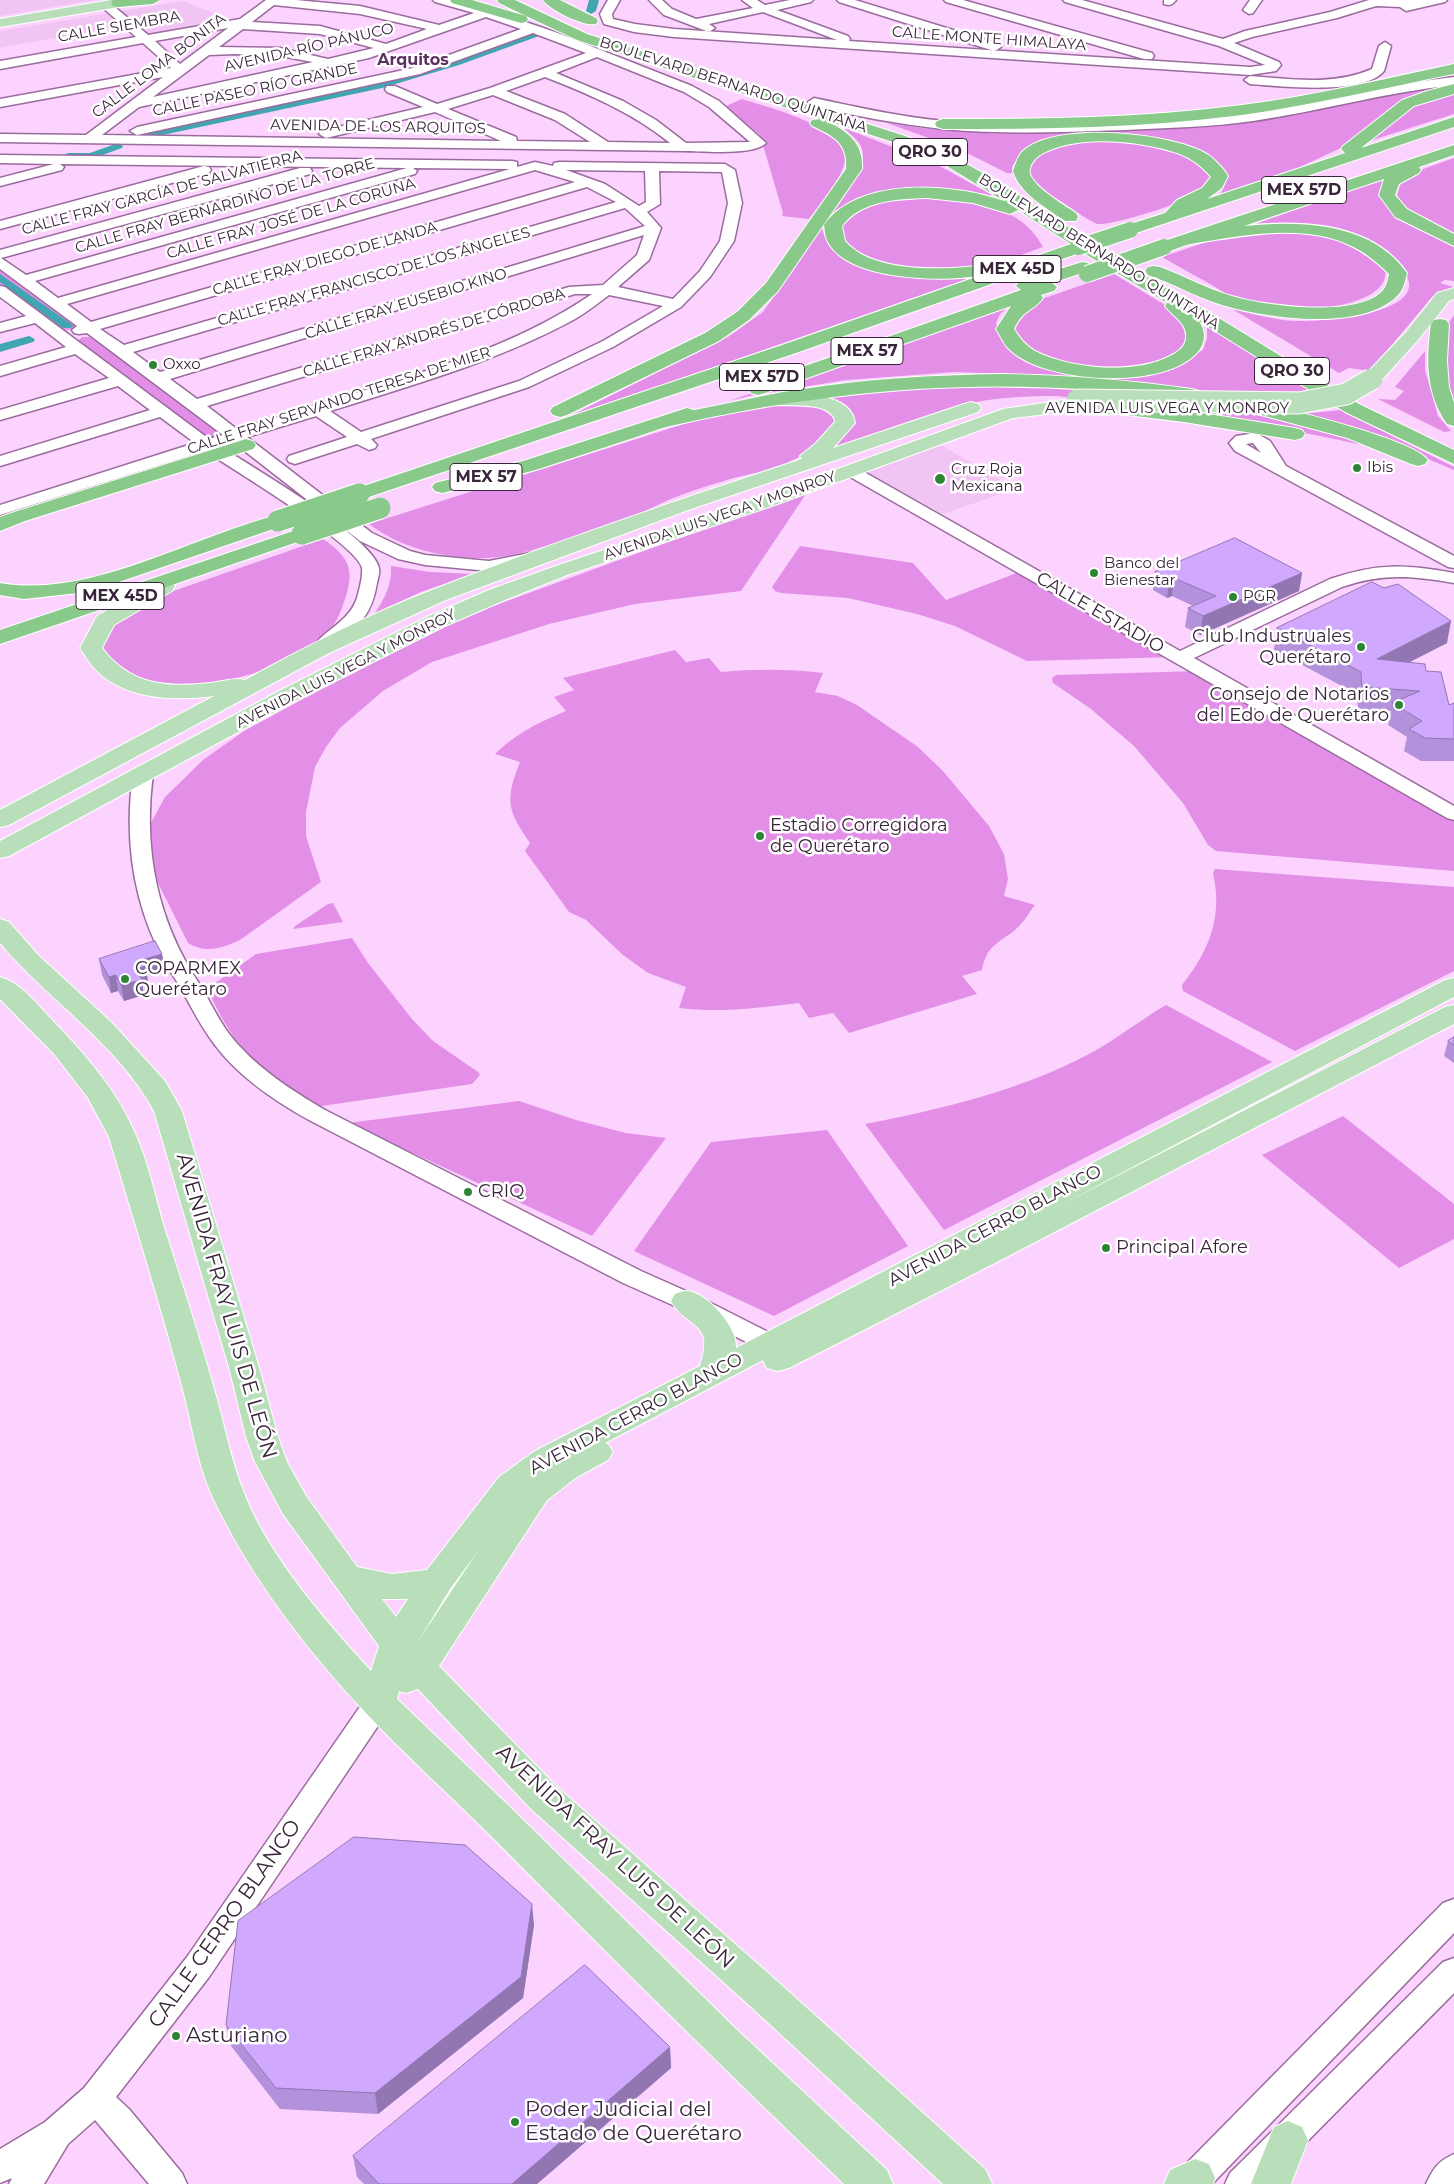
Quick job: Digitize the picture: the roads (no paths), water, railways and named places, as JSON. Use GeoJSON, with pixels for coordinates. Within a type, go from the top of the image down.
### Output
{"type":"FeatureCollection","features":[{"type":"Feature","properties":{"kind":"highway"},"geometry":{"type":"LineString","coordinates":[[106,2],[154,0]]}},
{"type":"Feature","properties":{"kind":"highway"},"geometry":{"type":"LineString","coordinates":[[457,0],[651,66],[730,81]]}},
{"type":"Feature","properties":{"kind":"highway","name":"BOULEVARD BERNARDO QUINTANA"},"geometry":{"type":"LineString","coordinates":[[504,0],[582,37],[674,62]]}},
{"type":"Feature","properties":{"kind":"highway","name":"BOULEVARD BERNARDO QUINTANA"},"geometry":{"type":"LineString","coordinates":[[524,0],[598,33],[730,81],[778,101],[899,139],[943,157],[1073,241],[1203,316],[1352,408],[1454,458]]}},
{"type":"Feature","properties":{"kind":"highway"},"geometry":{"type":"LineString","coordinates":[[553,1],[600,25],[664,46]]}},
{"type":"Feature","properties":{"kind":"highway"},"geometry":{"type":"LineString","coordinates":[[488,7],[532,26]]}},
{"type":"Feature","properties":{"kind":"highway"},"geometry":{"type":"LineString","coordinates":[[695,58],[730,81]]}},
{"type":"Feature","properties":{"kind":"highway"},"geometry":{"type":"LineString","coordinates":[[942,124],[1121,120],[1239,111],[1454,69]]}},
{"type":"Feature","properties":{"kind":"highway","name":"BOULEVARD BERNARDO QUINTANA"},"geometry":{"type":"LineString","coordinates":[[730,81],[814,102],[922,140],[958,155],[1070,217],[1154,271],[1349,386],[1454,440]]}},
{"type":"Feature","properties":{"kind":"highway"},"geometry":{"type":"LineString","coordinates":[[1251,190],[1324,161],[1354,146],[1414,100],[1454,89]]}},
{"type":"Feature","properties":{"kind":"highway"},"geometry":{"type":"LineString","coordinates":[[460,460],[712,337],[743,316],[772,287],[854,169],[856,159],[853,148],[844,137],[778,101]]}},
{"type":"Feature","properties":{"kind":"highway"},"geometry":{"type":"LineString","coordinates":[[1382,146],[1422,128],[1454,117]]}},
{"type":"Feature","properties":{"kind":"highway","name":"MEX 57D"},"geometry":{"type":"LineString","coordinates":[[1073,241],[1130,230],[1454,122]]}},
{"type":"Feature","properties":{"kind":"highway"},"geometry":{"type":"LineString","coordinates":[[1070,217],[1026,183],[1021,171],[1023,161],[1032,152],[1046,145],[1085,138],[1109,137],[1153,141],[1192,152],[1210,162],[1217,171],[1220,176],[1213,188],[1183,204],[1170,217]]}},
{"type":"Feature","properties":{"kind":"highway","name":"MEX 57D"},"geometry":{"type":"LineString","coordinates":[[1159,245],[1284,197],[1454,138]]}},
{"type":"Feature","properties":{"kind":"highway","name":"MEX 57"},"geometry":{"type":"LineString","coordinates":[[433,490],[530,465],[671,420],[1064,282],[1084,270],[1159,245],[1192,239],[1454,150]]}},
{"type":"Feature","properties":{"kind":"highway"},"geometry":{"type":"LineString","coordinates":[[1284,197],[1303,194],[1393,167],[1423,161]]}},
{"type":"Feature","properties":{"kind":"highway"},"geometry":{"type":"LineString","coordinates":[[1423,161],[1416,168],[1391,181],[1387,195],[1402,213],[1454,241]]}},
{"type":"Feature","properties":{"kind":"highway"},"geometry":{"type":"LineString","coordinates":[[940,193],[995,203],[1073,241],[1051,251],[996,268],[959,274],[904,272],[871,265],[846,252],[835,240],[833,225],[846,211],[871,200],[908,194],[940,193]]}},
{"type":"Feature","properties":{"kind":"highway"},"geometry":{"type":"LineString","coordinates":[[1154,271],[1224,300],[1257,308],[1309,315],[1356,310],[1379,301],[1390,294],[1398,273],[1391,264],[1358,242],[1330,233],[1272,228],[1192,239]]}},
{"type":"Feature","properties":{"kind":"highway","name":"MEX 45D"},"geometry":{"type":"LineString","coordinates":[[0,617],[278,521],[798,346],[1073,241]]}},
{"type":"Feature","properties":{"kind":"highway","name":"MEX 57D"},"geometry":{"type":"LineString","coordinates":[[433,490],[1084,270]]}},
{"type":"Feature","properties":{"kind":"highway"},"geometry":{"type":"LineString","coordinates":[[1064,282],[1020,305],[1011,315],[1005,329],[1016,345],[1040,360],[1067,368],[1110,372],[1154,369],[1177,360],[1192,349],[1196,336],[1192,322],[1182,312],[1134,277]]}},
{"type":"Feature","properties":{"kind":"highway"},"geometry":{"type":"LineString","coordinates":[[1440,324],[1437,366],[1442,399],[1448,414],[1454,420]]}},
{"type":"Feature","properties":{"kind":"highway"},"geometry":{"type":"LineString","coordinates":[[671,420],[810,393],[871,386],[991,379],[1042,380],[1134,388],[1243,404],[1324,426],[1399,450],[1445,471]]}},
{"type":"Feature","properties":{"kind":"highway"},"geometry":{"type":"LineString","coordinates":[[1118,409],[1184,416],[1316,437],[1399,457],[1445,471]]}},
{"type":"Feature","properties":{"kind":"highway"},"geometry":{"type":"LineString","coordinates":[[0,526],[18,517],[240,440]]}},
{"type":"Feature","properties":{"kind":"highway","name":"MEX 45D"},"geometry":{"type":"LineString","coordinates":[[0,637],[389,505]]}},
{"type":"Feature","properties":{"kind":"highway"},"geometry":{"type":"LineString","coordinates":[[0,651],[240,555]]}},
{"type":"Feature","properties":{"kind":"highway"},"geometry":{"type":"LineString","coordinates":[[0,589],[11,592],[35,592],[92,585]]}},
{"type":"Feature","properties":{"kind":"highway"},"geometry":{"type":"LineString","coordinates":[[0,608],[92,585]]}},
{"type":"Feature","properties":{"kind":"main road"},"geometry":{"type":"LineString","coordinates":[[0,16],[106,2],[137,0]]}},
{"type":"Feature","properties":{"kind":"main road"},"geometry":{"type":"LineString","coordinates":[[0,23],[106,2]]}},
{"type":"Feature","properties":{"kind":"main road","name":"AVENIDA LUIS VEGA Y MONROY"},"geometry":{"type":"LineString","coordinates":[[0,820],[321,648],[438,595],[629,525],[798,465],[974,407],[1028,399],[1299,403],[1346,394],[1379,384],[1412,336],[1443,297],[1454,293]]}},
{"type":"Feature","properties":{"kind":"main road","name":"AVENIDA LUIS VEGA Y MONROY"},"geometry":{"type":"LineString","coordinates":[[0,851],[289,695],[438,621],[560,571],[701,524],[1010,413],[1064,406],[1118,409],[1300,410],[1353,401],[1379,384],[1440,324],[1454,304]]}},
{"type":"Feature","properties":{"kind":"main road"},"geometry":{"type":"LineString","coordinates":[[772,400],[804,399],[823,403],[843,413],[846,419],[845,423],[823,447],[798,465]]}},
{"type":"Feature","properties":{"kind":"main road"},"geometry":{"type":"LineString","coordinates":[[629,525],[713,504],[727,506],[726,513],[701,524]]}},
{"type":"Feature","properties":{"kind":"main road"},"geometry":{"type":"LineString","coordinates":[[164,586],[105,621],[91,648],[99,661],[130,682],[150,689],[171,692],[208,691],[271,676]]}},
{"type":"Feature","properties":{"kind":"main road","name":"AVENIDA FRAY LUIS DE LEÓN"},"geometry":{"type":"LineString","coordinates":[[0,927],[29,961],[103,1029],[155,1087],[168,1112],[245,1371],[262,1437],[271,1462],[294,1505],[408,1656],[543,1797],[756,1986],[972,2184]]}},
{"type":"Feature","properties":{"kind":"main road"},"geometry":{"type":"LineString","coordinates":[[0,985],[31,1012],[65,1049],[100,1095],[123,1137],[199,1391],[214,1455],[230,1500],[254,1545],[291,1601],[319,1637],[378,1703],[502,1823],[722,2042],[873,2184]]}},
{"type":"Feature","properties":{"kind":"main road","name":"AVENIDA CERRO BLANCO"},"geometry":{"type":"LineString","coordinates":[[408,1656],[438,1580],[489,1511],[520,1477],[554,1454],[1454,986]]}},
{"type":"Feature","properties":{"kind":"main road","name":"AVENIDA CERRO BLANCO"},"geometry":{"type":"LineString","coordinates":[[378,1703],[408,1656],[536,1491],[566,1469],[616,1441],[983,1257],[1454,1014]]}},
{"type":"Feature","properties":{"kind":"main road"},"geometry":{"type":"LineString","coordinates":[[75,1063],[118,1047]]}},
{"type":"Feature","properties":{"kind":"main road"},"geometry":{"type":"LineString","coordinates":[[686,1300],[710,1321],[719,1334],[721,1344],[714,1371]]}},
{"type":"Feature","properties":{"kind":"main road"},"geometry":{"type":"LineString","coordinates":[[347,1577],[378,1586],[396,1588],[414,1587],[438,1580]]}},
{"type":"Feature","properties":{"kind":"main road"},"geometry":{"type":"LineString","coordinates":[[1271,2184],[1288,2140]]}},
{"type":"Feature","properties":{"kind":"street"},"geometry":{"type":"LineString","coordinates":[[106,2],[133,0]]}},
{"type":"Feature","properties":{"kind":"street"},"geometry":{"type":"LineString","coordinates":[[439,0],[488,7]]}},
{"type":"Feature","properties":{"kind":"street","name":"CALLE MONTE HIMALAYA"},"geometry":{"type":"LineString","coordinates":[[614,0],[606,14],[608,21],[618,25],[743,44],[871,48],[1250,71],[1272,68],[1275,65],[1199,35]]}},
{"type":"Feature","properties":{"kind":"street"},"geometry":{"type":"LineString","coordinates":[[655,0],[668,12],[743,44]]}},
{"type":"Feature","properties":{"kind":"street"},"geometry":{"type":"LineString","coordinates":[[748,0],[762,8],[871,48]]}},
{"type":"Feature","properties":{"kind":"street"},"geometry":{"type":"LineString","coordinates":[[694,23],[807,0]]}},
{"type":"Feature","properties":{"kind":"street"},"geometry":{"type":"LineString","coordinates":[[843,0],[1036,59]]}},
{"type":"Feature","properties":{"kind":"street"},"geometry":{"type":"LineString","coordinates":[[950,0],[1190,68]]}},
{"type":"Feature","properties":{"kind":"street"},"geometry":{"type":"LineString","coordinates":[[1068,0],[1199,35],[1249,34]]}},
{"type":"Feature","properties":{"kind":"street"},"geometry":{"type":"LineString","coordinates":[[1334,7],[1375,14],[1441,0]]}},
{"type":"Feature","properties":{"kind":"street"},"geometry":{"type":"LineString","coordinates":[[272,1],[360,10],[440,29]]}},
{"type":"Feature","properties":{"kind":"street","name":"CALLE LOMA BONITA"},"geometry":{"type":"LineString","coordinates":[[92,139],[272,1]]}},
{"type":"Feature","properties":{"kind":"street"},"geometry":{"type":"LineString","coordinates":[[106,2],[180,70]]}},
{"type":"Feature","properties":{"kind":"street"},"geometry":{"type":"LineString","coordinates":[[1223,43],[1334,7],[1375,2],[1419,4]]}},
{"type":"Feature","properties":{"kind":"street","name":"AVENIDA RÍO PÁNUCO"},"geometry":{"type":"LineString","coordinates":[[137,104],[388,48],[440,29],[488,7]]}},
{"type":"Feature","properties":{"kind":"street","name":"CALLE SIEMBRA"},"geometry":{"type":"LineString","coordinates":[[0,65],[242,23],[320,30],[388,48]]}},
{"type":"Feature","properties":{"kind":"street"},"geometry":{"type":"LineString","coordinates":[[532,26],[598,54]]}},
{"type":"Feature","properties":{"kind":"street","name":"CALLE PASEO RÍO GRANDE"},"geometry":{"type":"LineString","coordinates":[[92,139],[416,71],[532,26]]}},
{"type":"Feature","properties":{"kind":"street"},"geometry":{"type":"LineString","coordinates":[[467,66],[551,35]]}},
{"type":"Feature","properties":{"kind":"street"},"geometry":{"type":"LineString","coordinates":[[664,46],[743,44],[1313,84],[1333,84],[1370,76],[1378,72],[1385,46]]}},
{"type":"Feature","properties":{"kind":"street"},"geometry":{"type":"LineString","coordinates":[[205,52],[258,49],[283,51],[326,63],[374,81]]}},
{"type":"Feature","properties":{"kind":"street"},"geometry":{"type":"LineString","coordinates":[[290,142],[436,108],[494,91],[598,54]]}},
{"type":"Feature","properties":{"kind":"street","name":"AVENIDA DE LOS ARQUITOS"},"geometry":{"type":"LineString","coordinates":[[0,138],[683,147],[756,145],[759,143],[714,104],[688,89],[598,54]]}},
{"type":"Feature","properties":{"kind":"street"},"geometry":{"type":"LineString","coordinates":[[0,103],[180,70]]}},
{"type":"Feature","properties":{"kind":"street"},"geometry":{"type":"LineString","coordinates":[[546,73],[584,87],[640,114],[683,147]]}},
{"type":"Feature","properties":{"kind":"street","name":"CALLE PASEO RÍO GRANDE"},"geometry":{"type":"LineString","coordinates":[[150,140],[391,89],[440,76]]}},
{"type":"Feature","properties":{"kind":"street"},"geometry":{"type":"LineString","coordinates":[[814,102],[892,117],[942,124],[1003,129],[1046,129],[1220,120],[1284,111],[1411,86],[1454,81]]}},
{"type":"Feature","properties":{"kind":"street"},"geometry":{"type":"LineString","coordinates":[[391,89],[522,144]]}},
{"type":"Feature","properties":{"kind":"street"},"geometry":{"type":"LineString","coordinates":[[494,91],[560,117],[605,146]]}},
{"type":"Feature","properties":{"kind":"street"},"geometry":{"type":"LineString","coordinates":[[0,159],[725,168],[728,170],[735,203],[727,241],[705,274],[676,304],[608,344],[524,384],[364,442],[296,459]]}},
{"type":"Feature","properties":{"kind":"street"},"geometry":{"type":"LineString","coordinates":[[0,182],[84,160]]}},
{"type":"Feature","properties":{"kind":"street"},"geometry":{"type":"LineString","coordinates":[[0,225],[230,163]]}},
{"type":"Feature","properties":{"kind":"street","name":"CALLE FRAY GARCÍA DE SALVATIERRA"},"geometry":{"type":"LineString","coordinates":[[0,254],[333,163]]}},
{"type":"Feature","properties":{"kind":"street","name":"CALLE FRAY BERNARDINO DE LA TORRE"},"geometry":{"type":"LineString","coordinates":[[24,280],[436,164]]}},
{"type":"Feature","properties":{"kind":"street"},"geometry":{"type":"LineString","coordinates":[[535,166],[563,173],[619,196],[654,228]]}},
{"type":"Feature","properties":{"kind":"street","name":"CALLE FRAY JOSÉ DE LA CORUNA"},"geometry":{"type":"LineString","coordinates":[[56,303],[535,166]]}},
{"type":"Feature","properties":{"kind":"street"},"geometry":{"type":"LineString","coordinates":[[633,207],[653,204],[652,167]]}},
{"type":"Feature","properties":{"kind":"street"},"geometry":{"type":"LineString","coordinates":[[25,176],[38,184]]}},
{"type":"Feature","properties":{"kind":"street","name":"CALLE FRAY DIEGO DE LANDA"},"geometry":{"type":"LineString","coordinates":[[62,335],[588,182]]}},
{"type":"Feature","properties":{"kind":"street","name":"CALLE FRAY FRANCISCO DE LOS ÁNGELES"},"geometry":{"type":"LineString","coordinates":[[121,351],[633,207]]}},
{"type":"Feature","properties":{"kind":"street","name":"CALLE FRAY SERVANDO TERESA DE MIER"},"geometry":{"type":"LineString","coordinates":[[240,440],[318,410],[445,370],[497,350],[571,315],[608,289],[644,257],[654,228]]}},
{"type":"Feature","properties":{"kind":"street","name":"CALLE FRAY EUSEBIO KINO"},"geometry":{"type":"LineString","coordinates":[[158,378],[654,228]]}},
{"type":"Feature","properties":{"kind":"street"},"geometry":{"type":"LineString","coordinates":[[0,262],[195,405],[366,537],[404,555],[454,563],[489,566],[555,552]]}},
{"type":"Feature","properties":{"kind":"street","name":"CALLE FRAY ANDRÉS DE CÓRDOBA"},"geometry":{"type":"LineString","coordinates":[[195,405],[574,290],[590,288],[608,289],[676,304]]}},
{"type":"Feature","properties":{"kind":"street"},"geometry":{"type":"LineString","coordinates":[[0,290],[213,448],[346,539],[366,558],[371,570],[366,598],[357,616],[321,648]]}},
{"type":"Feature","properties":{"kind":"street"},"geometry":{"type":"LineString","coordinates":[[0,328],[36,318]]}},
{"type":"Feature","properties":{"kind":"street"},"geometry":{"type":"LineString","coordinates":[[0,371],[78,348]]}},
{"type":"Feature","properties":{"kind":"street"},"geometry":{"type":"LineString","coordinates":[[0,416],[120,380]]}},
{"type":"Feature","properties":{"kind":"street"},"geometry":{"type":"LineString","coordinates":[[0,461],[162,410]]}},
{"type":"Feature","properties":{"kind":"street"},"geometry":{"type":"LineString","coordinates":[[318,410],[364,442]]}},
{"type":"Feature","properties":{"kind":"street","name":"CALLE FRAY SERVANDO TERESA DE MIER"},"geometry":{"type":"LineString","coordinates":[[0,510],[213,448]]}},
{"type":"Feature","properties":{"kind":"street"},"geometry":{"type":"LineString","coordinates":[[1279,466],[1454,563]]}},
{"type":"Feature","properties":{"kind":"street","name":"CALLE ESTADIO"},"geometry":{"type":"LineString","coordinates":[[851,471],[1454,814]]}},
{"type":"Feature","properties":{"kind":"street"},"geometry":{"type":"LineString","coordinates":[[1180,658],[1336,583],[1360,574],[1377,570],[1399,569],[1454,578]]}},
{"type":"Feature","properties":{"kind":"street"},"geometry":{"type":"LineString","coordinates":[[144,774],[139,796],[139,821],[142,872],[149,900],[175,963],[226,1044],[250,1069],[285,1097],[317,1115],[632,1277],[686,1300],[769,1343]]}},
{"type":"Feature","properties":{"kind":"street","name":"CALLE CERRO BLANCO"},"geometry":{"type":"LineString","coordinates":[[10,2173],[95,2099],[198,1968],[378,1703]]}},
{"type":"Feature","properties":{"kind":"street"},"geometry":{"type":"LineString","coordinates":[[1189,2182],[1454,1912]]}},
{"type":"Feature","properties":{"kind":"street"},"geometry":{"type":"LineString","coordinates":[[1242,2184],[1454,1972]]}},
{"type":"Feature","properties":{"kind":"street"},"geometry":{"type":"LineString","coordinates":[[95,2099],[117,2120],[170,2184]]}},
{"type":"Feature","properties":{"kind":"street"},"geometry":{"type":"LineString","coordinates":[[1443,2184],[1454,2170]]}},
{"type":"Feature","properties":{"kind":"waterway"},"geometry":{"type":"LineString","coordinates":[[591,11],[594,0]]}},
{"type":"Feature","properties":{"kind":"waterway"},"geometry":{"type":"LineString","coordinates":[[144,136],[379,86],[456,63],[536,34]]}},
{"type":"Feature","properties":{"kind":"waterway"},"geometry":{"type":"LineString","coordinates":[[68,156],[91,156],[118,146]]}},
{"type":"Feature","properties":{"kind":"waterway"},"geometry":{"type":"LineString","coordinates":[[0,277],[67,326]]}},
{"type":"Feature","properties":{"kind":"waterway"},"geometry":{"type":"LineString","coordinates":[[0,348],[29,340]]}},
{"type":"Feature","properties":{"kind":"place","name":"Oxxo"},"geometry":{"type":"Point","coordinates":[153,365]}},
{"type":"Feature","properties":{"kind":"place","name":"Ibis"},"geometry":{"type":"Point","coordinates":[1357,468]}},
{"type":"Feature","properties":{"kind":"place","name":"Cruz Roja Mexicana"},"geometry":{"type":"Point","coordinates":[940,479]}},
{"type":"Feature","properties":{"kind":"place","name":"Banco del Bienestar"},"geometry":{"type":"Point","coordinates":[1094,573]}},
{"type":"Feature","properties":{"kind":"place","name":"PGR"},"geometry":{"type":"Point","coordinates":[1233,597]}},
{"type":"Feature","properties":{"kind":"place","name":"Club Industruales Querétaro"},"geometry":{"type":"Point","coordinates":[1361,647]}},
{"type":"Feature","properties":{"kind":"place","name":"Consejo de Notarios del Edo de Querétaro"},"geometry":{"type":"Point","coordinates":[1399,705]}},
{"type":"Feature","properties":{"kind":"place","name":"Estadio Corregidora de Querétaro"},"geometry":{"type":"Point","coordinates":[760,836]}},
{"type":"Feature","properties":{"kind":"place","name":"COPARMEX Querétaro"},"geometry":{"type":"Point","coordinates":[125,979]}},
{"type":"Feature","properties":{"kind":"place","name":"CRIQ"},"geometry":{"type":"Point","coordinates":[468,1192]}},
{"type":"Feature","properties":{"kind":"place","name":"Principal Afore"},"geometry":{"type":"Point","coordinates":[1106,1248]}},
{"type":"Feature","properties":{"kind":"place","name":"Asturiano"},"geometry":{"type":"Point","coordinates":[176,2036]}},
{"type":"Feature","properties":{"kind":"place","name":"Poder Judicial del Estado de Querétaro"},"geometry":{"type":"Point","coordinates":[515,2122]}},
{"type":"Feature","properties":{"kind":"district","name":"Arquitos"},"geometry":{"type":"Point","coordinates":[413,60]}}]}
